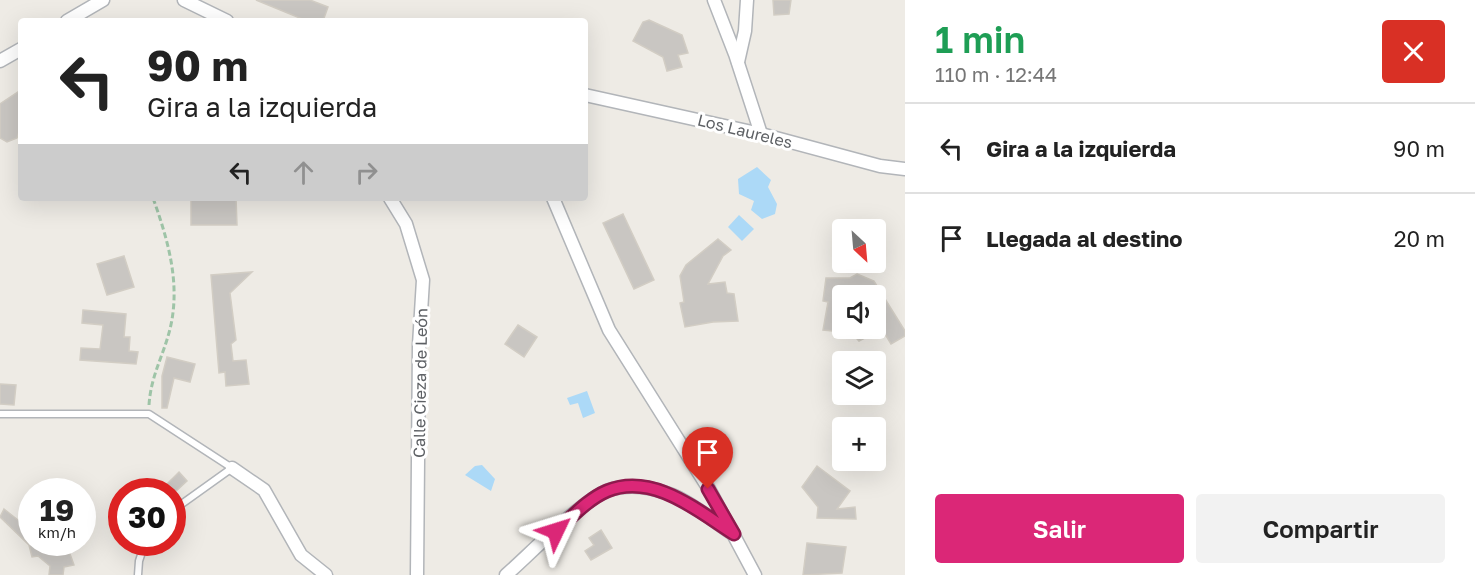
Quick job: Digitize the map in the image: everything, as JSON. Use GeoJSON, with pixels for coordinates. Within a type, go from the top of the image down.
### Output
{"type":"FeatureCollection","features":[{"type":"Feature","properties":{"kind":"street"},"geometry":{"type":"LineString","coordinates":[[72,18],[103,0]]}},
{"type":"Feature","properties":{"kind":"street"},"geometry":{"type":"LineString","coordinates":[[184,0],[221,18]]}},
{"type":"Feature","properties":{"kind":"street"},"geometry":{"type":"LineString","coordinates":[[714,0],[761,134]]}},
{"type":"Feature","properties":{"kind":"street"},"geometry":{"type":"LineString","coordinates":[[738,64],[745,31],[747,0]]}},
{"type":"Feature","properties":{"kind":"street"},"geometry":{"type":"LineString","coordinates":[[0,61],[18,51]]}},
{"type":"Feature","properties":{"kind":"street","name":"Los Laureles"},"geometry":{"type":"LineString","coordinates":[[588,96],[761,134],[880,166],[905,169]]}},
{"type":"Feature","properties":{"kind":"street","name":"Calle Cieza de León"},"geometry":{"type":"LineString","coordinates":[[392,201],[406,224],[423,280],[419,345],[417,575]]}},
{"type":"Feature","properties":{"kind":"street"},"geometry":{"type":"LineString","coordinates":[[554,201],[609,330],[734,534],[755,575]]}},
{"type":"Feature","properties":{"kind":"street"},"geometry":{"type":"LineString","coordinates":[[232,468],[264,490],[301,555],[326,575]]}},
{"type":"Feature","properties":{"kind":"street"},"geometry":{"type":"LineString","coordinates":[[506,575],[590,502],[608,491],[625,487],[647,487],[675,496],[734,534]]}},
{"type":"Feature","properties":{"kind":"lane"},"geometry":{"type":"LineString","coordinates":[[0,414],[149,414],[232,468],[186,501]]}},
{"type":"Feature","properties":{"kind":"lane"},"geometry":{"type":"LineString","coordinates":[[138,575],[141,556]]}},
{"type":"Feature","properties":{"kind":"path"},"geometry":{"type":"LineString","coordinates":[[149,414],[154,369],[169,331],[174,306],[170,244],[154,201]]}},
{"type":"Feature","properties":{"kind":"water"},"geometry":{"type":"Polygon","coordinates":[[[757,167],[771,180],[768,187],[777,204],[775,214],[762,219],[751,210],[754,201],[739,194],[738,179],[757,167]]]}},
{"type":"Feature","properties":{"kind":"water"},"geometry":{"type":"Polygon","coordinates":[[[739,215],[754,229],[742,241],[728,227],[739,215]]]}},
{"type":"Feature","properties":{"kind":"water"},"geometry":{"type":"Polygon","coordinates":[[[587,391],[595,413],[583,418],[578,403],[570,405],[567,398],[587,391]]]}},
{"type":"Feature","properties":{"kind":"water"},"geometry":{"type":"Polygon","coordinates":[[[482,465],[495,479],[491,491],[465,475],[475,466],[482,465]]]}},
{"type":"Feature","properties":{"kind":"building"},"geometry":{"type":"Polygon","coordinates":[[[256,0],[310,0],[328,7],[324,18],[300,18],[256,0]]]}},
{"type":"Feature","properties":{"kind":"building"},"geometry":{"type":"Polygon","coordinates":[[[773,0],[791,0],[789,14],[774,15],[773,0]]]}},
{"type":"Feature","properties":{"kind":"building"},"geometry":{"type":"Polygon","coordinates":[[[649,20],[682,35],[688,53],[678,55],[682,67],[667,71],[663,57],[633,41],[643,22],[649,20]]]}},
{"type":"Feature","properties":{"kind":"building"},"geometry":{"type":"Polygon","coordinates":[[[18,92],[18,135],[17,138],[7,142],[0,138],[0,104],[18,92]]]}},
{"type":"Feature","properties":{"kind":"building"},"geometry":{"type":"Polygon","coordinates":[[[191,201],[236,201],[237,225],[191,225],[191,201]]]}},
{"type":"Feature","properties":{"kind":"building"},"geometry":{"type":"Polygon","coordinates":[[[623,214],[654,280],[634,289],[603,223],[623,214]]]}},
{"type":"Feature","properties":{"kind":"building"},"geometry":{"type":"Polygon","coordinates":[[[718,239],[731,250],[723,256],[708,284],[725,282],[727,293],[734,294],[738,321],[713,322],[685,327],[680,303],[684,302],[680,276],[686,265],[718,239]]]}},
{"type":"Feature","properties":{"kind":"building"},"geometry":{"type":"Polygon","coordinates":[[[124,256],[134,287],[107,295],[97,264],[124,256]]]}},
{"type":"Feature","properties":{"kind":"building"},"geometry":{"type":"Polygon","coordinates":[[[252,272],[230,293],[236,340],[231,344],[233,361],[246,360],[249,384],[226,386],[225,372],[219,373],[211,275],[252,272]]]}},
{"type":"Feature","properties":{"kind":"building"},"geometry":{"type":"Polygon","coordinates":[[[857,274],[874,281],[876,285],[832,285],[832,331],[823,330],[828,302],[823,301],[826,278],[850,278],[857,274]]]}},
{"type":"Feature","properties":{"kind":"building"},"geometry":{"type":"Polygon","coordinates":[[[886,300],[905,331],[905,336],[891,344],[886,336],[886,300]]]}},
{"type":"Feature","properties":{"kind":"building"},"geometry":{"type":"Polygon","coordinates":[[[83,310],[126,314],[124,337],[130,337],[129,351],[138,352],[136,364],[80,360],[81,348],[100,349],[103,325],[82,323],[83,310]]]}},
{"type":"Feature","properties":{"kind":"building"},"geometry":{"type":"Polygon","coordinates":[[[518,325],[537,337],[524,357],[505,344],[518,325]]]}},
{"type":"Feature","properties":{"kind":"building"},"geometry":{"type":"Polygon","coordinates":[[[167,357],[195,364],[190,382],[174,378],[167,408],[162,408],[162,376],[167,357]]]}},
{"type":"Feature","properties":{"kind":"building"},"geometry":{"type":"Polygon","coordinates":[[[0,384],[16,385],[14,405],[0,404],[0,384]]]}},
{"type":"Feature","properties":{"kind":"building"},"geometry":{"type":"Polygon","coordinates":[[[817,466],[850,491],[837,509],[855,507],[856,519],[817,518],[818,507],[802,487],[817,466]]]}},
{"type":"Feature","properties":{"kind":"building"},"geometry":{"type":"Polygon","coordinates":[[[179,472],[184,478],[173,478],[179,472]]]}},
{"type":"Feature","properties":{"kind":"building"},"geometry":{"type":"Polygon","coordinates":[[[4,509],[18,520],[18,534],[0,517],[4,509]]]}},
{"type":"Feature","properties":{"kind":"building"},"geometry":{"type":"Polygon","coordinates":[[[601,530],[612,548],[591,560],[585,551],[594,545],[589,538],[601,530]]]}},
{"type":"Feature","properties":{"kind":"building"},"geometry":{"type":"Polygon","coordinates":[[[807,543],[846,547],[842,573],[803,575],[807,543]]]}},
{"type":"Feature","properties":{"kind":"building"},"geometry":{"type":"Polygon","coordinates":[[[38,556],[71,556],[74,565],[64,567],[63,575],[49,575],[50,566],[38,556]]]}},
{"type":"Feature","properties":{"kind":"route"},"geometry":{"type":"LineString","coordinates":[[556,531],[590,502],[608,491],[625,487],[647,487],[675,496],[734,534],[708,489]]}}]}
